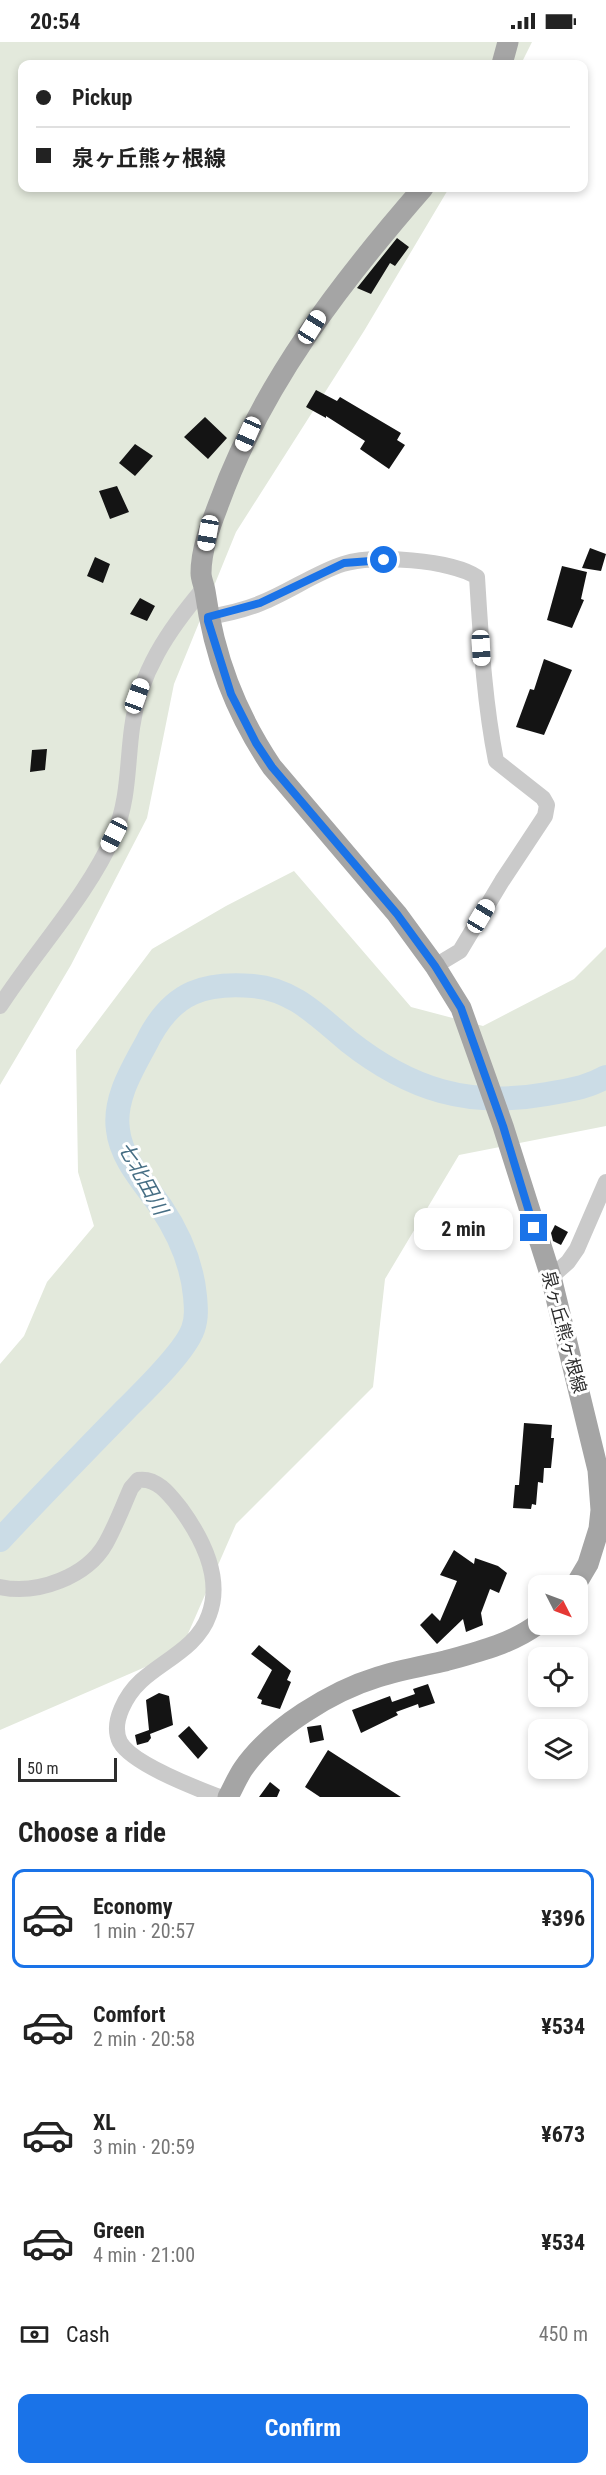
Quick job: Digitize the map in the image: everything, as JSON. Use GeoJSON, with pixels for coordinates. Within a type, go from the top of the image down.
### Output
{"type":"FeatureCollection","features":[{"type":"Feature","properties":{"kind":"main road"},"geometry":{"type":"LineString","coordinates":[[503,60],[508,42]]}},
{"type":"Feature","properties":{"kind":"main road","name":"泉ヶ丘熊ヶ根線"},"geometry":{"type":"LineString","coordinates":[[420,192],[324,309],[255,418],[225,484],[208,533],[201,573],[208,617],[231,694],[256,743],[278,774],[370,880],[435,966],[461,1008],[503,1126],[551,1277],[598,1470],[601,1510],[599,1529],[588,1564],[582,1575]]}},
{"type":"Feature","properties":{"kind":"main road"},"geometry":{"type":"LineString","coordinates":[[228,1797],[244,1768],[262,1747],[320,1702],[347,1688],[379,1677],[493,1648],[528,1632]]}},
{"type":"Feature","properties":{"kind":"street"},"geometry":{"type":"LineString","coordinates":[[208,617],[260,603],[344,563],[400,559],[451,566],[468,571],[477,578],[482,672],[496,761],[543,798],[548,805],[546,816],[502,881],[460,951],[435,966]]}},
{"type":"Feature","properties":{"kind":"street"},"geometry":{"type":"LineString","coordinates":[[0,1006],[67,913],[114,835],[126,800],[137,696],[149,666],[166,638],[204,588]]}},
{"type":"Feature","properties":{"kind":"street"},"geometry":{"type":"LineString","coordinates":[[551,1277],[568,1262],[577,1250],[606,1182]]}},
{"type":"Feature","properties":{"kind":"street"},"geometry":{"type":"LineString","coordinates":[[0,1587],[32,1587],[70,1576],[101,1550],[131,1488],[138,1480],[150,1480],[166,1492],[189,1520],[204,1546],[211,1573],[212,1605],[210,1615],[199,1633],[184,1649],[142,1681],[126,1697],[119,1717],[118,1736],[121,1743],[141,1761],[219,1797]]}},
{"type":"Feature","properties":{"kind":"shaded area"},"geometry":{"type":"Polygon","coordinates":[[[0,42],[532,42],[523,60],[18,60],[18,192],[447,192],[364,331],[236,532],[174,684],[147,818],[71,965],[0,1085],[0,42]]]}},
{"type":"Feature","properties":{"kind":"shaded area"},"geometry":{"type":"Polygon","coordinates":[[[294,871],[411,1007],[483,1026],[574,979],[606,947],[606,1126],[459,1155],[385,1279],[373,1387],[236,1524],[180,1652],[0,1730],[0,1364],[24,1336],[47,1282],[94,1226],[78,1172],[76,1050],[152,949],[226,906],[294,871]]]}},
{"type":"Feature","properties":{"kind":"building"},"geometry":{"type":"Polygon","coordinates":[[[397,238],[409,247],[395,266],[390,263],[371,294],[357,288],[397,238]]]}},
{"type":"Feature","properties":{"kind":"building"},"geometry":{"type":"Polygon","coordinates":[[[316,390],[337,401],[340,397],[401,433],[397,440],[405,445],[389,469],[360,449],[365,441],[326,416],[326,418],[306,407],[316,390]]]}},
{"type":"Feature","properties":{"kind":"building"},"geometry":{"type":"Polygon","coordinates":[[[205,417],[227,438],[208,459],[184,437],[205,417]]]}},
{"type":"Feature","properties":{"kind":"building"},"geometry":{"type":"Polygon","coordinates":[[[135,444],[153,456],[135,476],[119,463],[135,444]]]}},
{"type":"Feature","properties":{"kind":"building"},"geometry":{"type":"Polygon","coordinates":[[[117,486],[129,512],[110,519],[99,491],[117,486]]]}},
{"type":"Feature","properties":{"kind":"building"},"geometry":{"type":"Polygon","coordinates":[[[590,548],[606,554],[601,571],[582,568],[590,548]]]}},
{"type":"Feature","properties":{"kind":"building"},"geometry":{"type":"Polygon","coordinates":[[[95,557],[110,564],[103,583],[87,576],[95,557]]]}},
{"type":"Feature","properties":{"kind":"building"},"geometry":{"type":"Polygon","coordinates":[[[562,566],[587,572],[581,599],[584,600],[572,628],[547,620],[562,566]]]}},
{"type":"Feature","properties":{"kind":"building"},"geometry":{"type":"Polygon","coordinates":[[[140,598],[155,606],[147,621],[130,614],[140,598]]]}},
{"type":"Feature","properties":{"kind":"building"},"geometry":{"type":"Polygon","coordinates":[[[544,659],[572,670],[544,735],[516,727],[530,689],[534,690],[544,659]]]}},
{"type":"Feature","properties":{"kind":"building"},"geometry":{"type":"Polygon","coordinates":[[[47,749],[45,770],[30,772],[32,750],[47,749]]]}},
{"type":"Feature","properties":{"kind":"building"},"geometry":{"type":"Polygon","coordinates":[[[555,1225],[568,1232],[561,1245],[553,1241],[551,1233],[555,1225]]]}},
{"type":"Feature","properties":{"kind":"building"},"geometry":{"type":"Polygon","coordinates":[[[524,1423],[552,1425],[551,1438],[554,1438],[551,1468],[544,1468],[543,1483],[538,1482],[536,1505],[532,1504],[531,1509],[513,1508],[515,1485],[519,1485],[524,1423]]]}},
{"type":"Feature","properties":{"kind":"building"},"geometry":{"type":"Polygon","coordinates":[[[454,1550],[474,1564],[475,1558],[498,1566],[507,1573],[499,1593],[490,1589],[481,1613],[483,1625],[466,1632],[463,1619],[437,1644],[420,1625],[432,1613],[440,1621],[457,1581],[440,1575],[454,1550]]]}},
{"type":"Feature","properties":{"kind":"building"},"geometry":{"type":"Polygon","coordinates":[[[259,1645],[291,1671],[287,1680],[291,1682],[280,1709],[261,1704],[262,1700],[257,1698],[272,1670],[251,1654],[259,1645]]]}},
{"type":"Feature","properties":{"kind":"building"},"geometry":{"type":"Polygon","coordinates":[[[428,1684],[435,1703],[419,1708],[418,1704],[396,1712],[398,1715],[361,1733],[352,1710],[390,1696],[392,1702],[415,1694],[413,1689],[428,1684]]]}},
{"type":"Feature","properties":{"kind":"building"},"geometry":{"type":"Polygon","coordinates":[[[159,1693],[169,1696],[173,1725],[150,1734],[151,1738],[148,1742],[137,1745],[135,1735],[149,1730],[146,1700],[159,1693]]]}},
{"type":"Feature","properties":{"kind":"building"},"geometry":{"type":"Polygon","coordinates":[[[321,1725],[324,1740],[310,1743],[307,1727],[321,1725]]]}},
{"type":"Feature","properties":{"kind":"building"},"geometry":{"type":"Polygon","coordinates":[[[189,1726],[208,1748],[198,1759],[178,1736],[189,1726]]]}},
{"type":"Feature","properties":{"kind":"building"},"geometry":{"type":"Polygon","coordinates":[[[328,1750],[401,1797],[320,1797],[305,1787],[328,1750]]]}},
{"type":"Feature","properties":{"kind":"building"},"geometry":{"type":"Polygon","coordinates":[[[270,1782],[280,1790],[277,1797],[259,1797],[270,1782]]]}},
{"type":"Feature","properties":{"kind":"waterway","name":"七北田川"},"geometry":{"type":"LineString","coordinates":[[0,1540],[163,1371],[182,1349],[193,1329],[196,1317],[195,1300],[188,1261],[168,1217],[135,1171],[124,1151],[120,1141],[117,1117],[122,1093],[150,1036],[159,1021],[180,1000],[206,988],[220,986],[253,986],[281,992],[305,1006],[348,1041],[394,1072],[418,1083],[466,1096],[492,1099],[519,1098],[570,1090],[606,1077]]}},
{"type":"Feature","properties":{"kind":"route"},"geometry":{"type":"LineString","coordinates":[[384,560],[344,563],[260,603],[208,617],[208,621],[231,694],[256,743],[272,767],[370,880],[418,941],[461,1008],[503,1126],[534,1228]]}}]}
